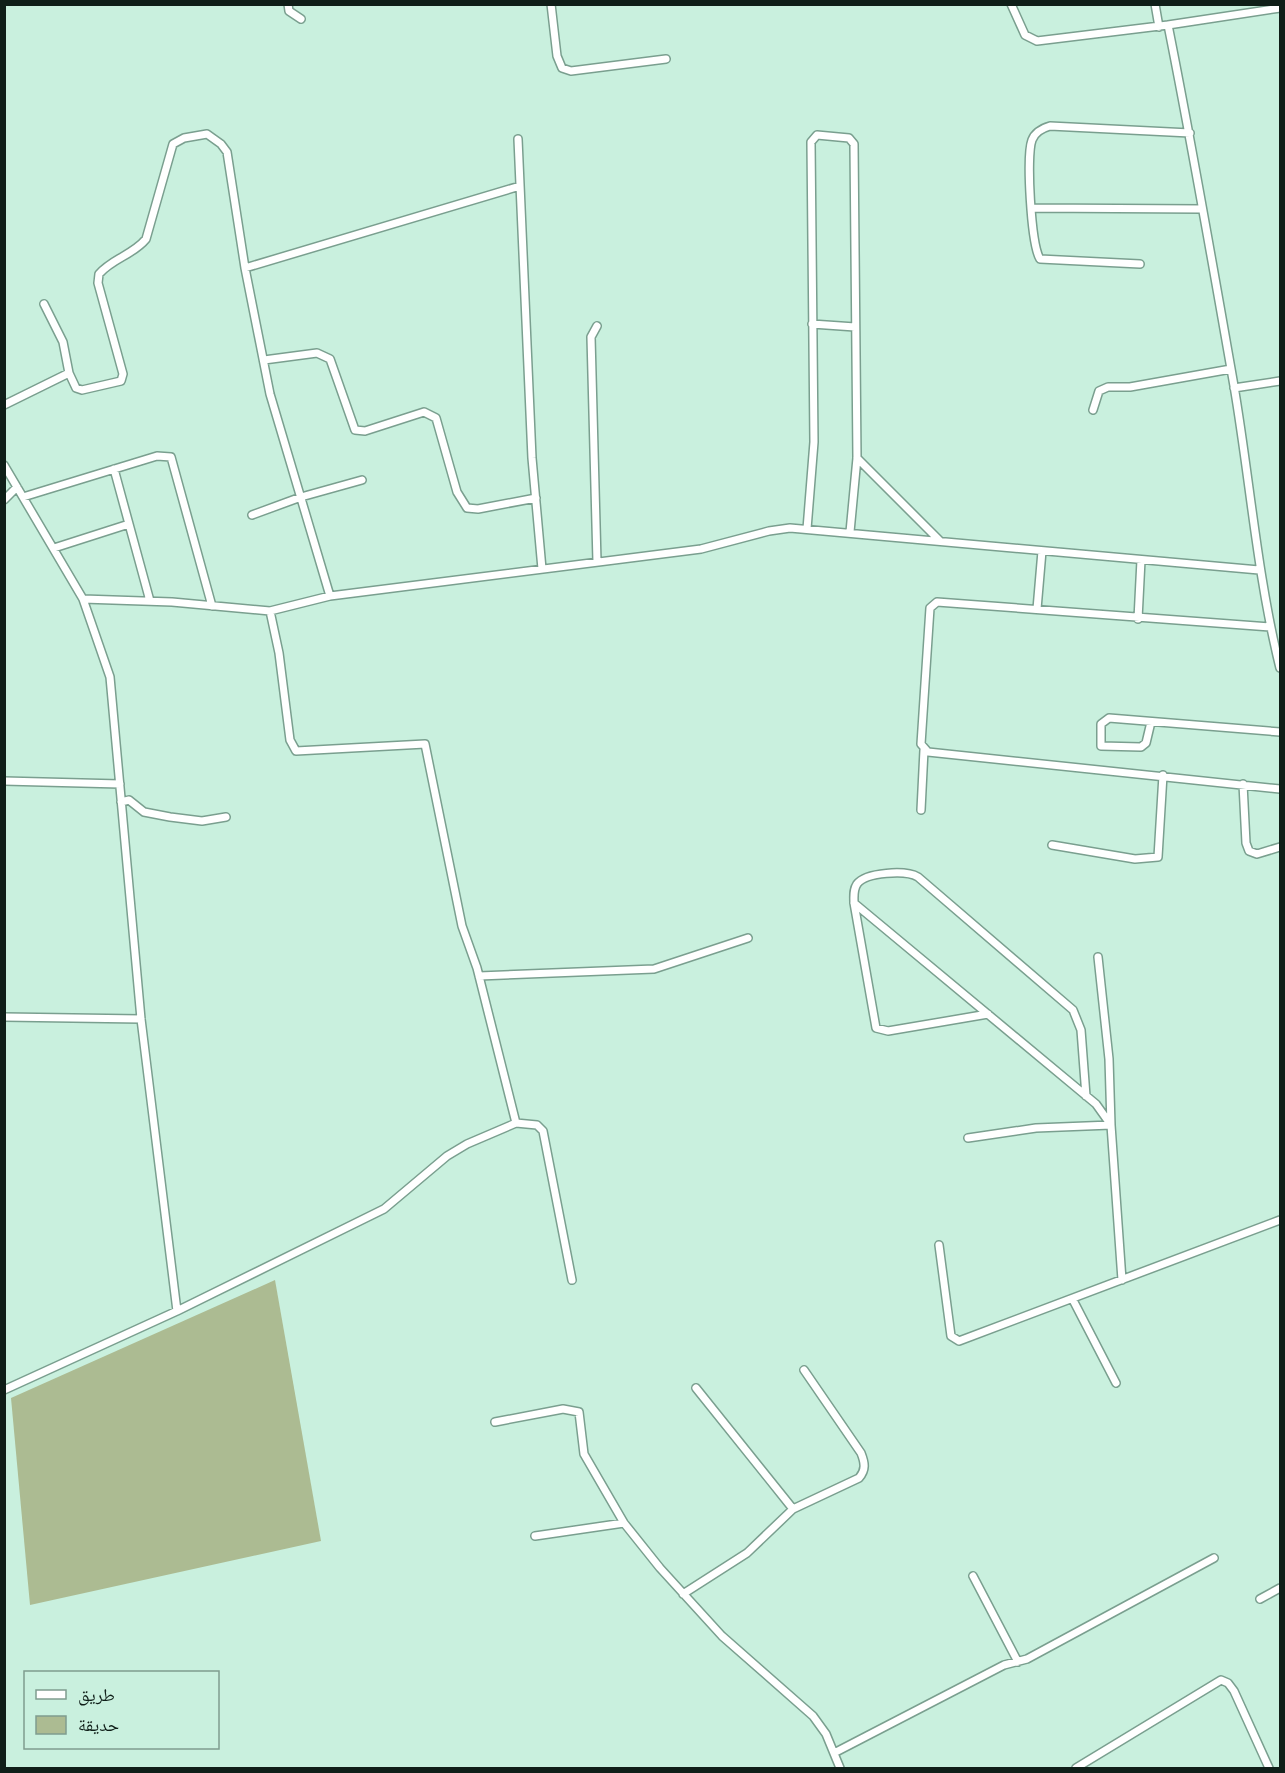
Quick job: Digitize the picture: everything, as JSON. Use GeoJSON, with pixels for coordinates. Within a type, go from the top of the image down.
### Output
{"type":"FeatureCollection","features":[{"type":"Feature","properties":{"kind":"street"},"geometry":{"type":"LineString","coordinates":[[288,4],[289,11],[301,19]]}},
{"type":"Feature","properties":{"kind":"street"},"geometry":{"type":"LineString","coordinates":[[551,4],[557,56],[562,68],[571,71],[666,59]]}},
{"type":"Feature","properties":{"kind":"street"},"geometry":{"type":"LineString","coordinates":[[1011,4],[1025,35],[1036,41],[1159,27],[1276,7]]}},
{"type":"Feature","properties":{"kind":"street"},"geometry":{"type":"LineString","coordinates":[[1155,4],[1159,27]]}},
{"type":"Feature","properties":{"kind":"street"},"geometry":{"type":"LineString","coordinates":[[1168,25],[1190,133],[1231,369],[1259,570],[1281,668]]}},
{"type":"Feature","properties":{"kind":"street"},"geometry":{"type":"LineString","coordinates":[[1140,264],[1040,259],[1031,208],[1031,148],[1035,135],[1045,127],[1057,126],[1190,133]]}},
{"type":"Feature","properties":{"kind":"street"},"geometry":{"type":"LineString","coordinates":[[44,304],[63,342],[69,373],[76,388],[82,390],[121,381],[123,374],[98,283],[99,274],[122,255],[138,249],[146,239],[173,144],[184,138],[207,134],[221,144],[227,152],[245,268],[270,394],[330,596]]}},
{"type":"Feature","properties":{"kind":"street"},"geometry":{"type":"LineString","coordinates":[[807,529],[814,442],[811,142],[814,136],[821,135],[849,138],[854,144],[857,458],[850,532]]}},
{"type":"Feature","properties":{"kind":"street"},"geometry":{"type":"LineString","coordinates":[[518,139],[536,498],[542,569]]}},
{"type":"Feature","properties":{"kind":"street"},"geometry":{"type":"LineString","coordinates":[[245,268],[520,186]]}},
{"type":"Feature","properties":{"kind":"street"},"geometry":{"type":"LineString","coordinates":[[1031,208],[1202,209]]}},
{"type":"Feature","properties":{"kind":"street"},"geometry":{"type":"LineString","coordinates":[[812,324],[855,327]]}},
{"type":"Feature","properties":{"kind":"street"},"geometry":{"type":"LineString","coordinates":[[597,326],[591,337],[597,562]]}},
{"type":"Feature","properties":{"kind":"street"},"geometry":{"type":"LineString","coordinates":[[264,360],[324,354],[330,359],[355,430],[365,431],[424,412],[431,413],[436,417],[460,501],[467,508],[478,509],[536,498]]}},
{"type":"Feature","properties":{"kind":"street"},"geometry":{"type":"LineString","coordinates":[[1093,410],[1099,391],[1108,387],[1130,387],[1231,369]]}},
{"type":"Feature","properties":{"kind":"street"},"geometry":{"type":"LineString","coordinates":[[4,405],[69,373]]}},
{"type":"Feature","properties":{"kind":"street"},"geometry":{"type":"LineString","coordinates":[[1234,388],[1281,381]]}},
{"type":"Feature","properties":{"kind":"street"},"geometry":{"type":"LineString","coordinates":[[23,497],[157,456],[171,457],[212,606]]}},
{"type":"Feature","properties":{"kind":"street"},"geometry":{"type":"LineString","coordinates":[[857,458],[940,541]]}},
{"type":"Feature","properties":{"kind":"street"},"geometry":{"type":"LineString","coordinates":[[4,465],[83,599],[110,677],[115,708],[121,802],[141,1019],[177,1311]]}},
{"type":"Feature","properties":{"kind":"street"},"geometry":{"type":"LineString","coordinates":[[114,469],[150,602]]}},
{"type":"Feature","properties":{"kind":"street"},"geometry":{"type":"LineString","coordinates":[[252,515],[301,497],[362,480]]}},
{"type":"Feature","properties":{"kind":"street"},"geometry":{"type":"LineString","coordinates":[[4,500],[17,488]]}},
{"type":"Feature","properties":{"kind":"street"},"geometry":{"type":"LineString","coordinates":[[54,549],[129,524]]}},
{"type":"Feature","properties":{"kind":"street"},"geometry":{"type":"LineString","coordinates":[[83,599],[270,611],[330,596],[701,549],[769,531],[807,529],[1259,570]]}},
{"type":"Feature","properties":{"kind":"street"},"geometry":{"type":"LineString","coordinates":[[1037,609],[1042,551]]}},
{"type":"Feature","properties":{"kind":"street"},"geometry":{"type":"LineString","coordinates":[[1138,619],[1141,560]]}},
{"type":"Feature","properties":{"kind":"street"},"geometry":{"type":"LineString","coordinates":[[921,810],[924,750],[921,739],[930,614],[933,604],[941,602],[1138,619],[1270,627]]}},
{"type":"Feature","properties":{"kind":"street"},"geometry":{"type":"LineString","coordinates":[[270,611],[279,653],[290,740],[296,751],[414,743],[427,746],[462,926],[479,976],[516,1123]]}},
{"type":"Feature","properties":{"kind":"street"},"geometry":{"type":"LineString","coordinates":[[1152,722],[1146,743],[1141,747],[1101,746],[1103,720],[1114,718],[1281,732]]}},
{"type":"Feature","properties":{"kind":"street"},"geometry":{"type":"LineString","coordinates":[[924,750],[1281,789]]}},
{"type":"Feature","properties":{"kind":"street"},"geometry":{"type":"LineString","coordinates":[[1052,845],[1136,859],[1158,858],[1163,775]]}},
{"type":"Feature","properties":{"kind":"street"},"geometry":{"type":"LineString","coordinates":[[4,781],[120,784]]}},
{"type":"Feature","properties":{"kind":"street"},"geometry":{"type":"LineString","coordinates":[[1243,784],[1249,851],[1257,854],[1281,847]]}},
{"type":"Feature","properties":{"kind":"street"},"geometry":{"type":"LineString","coordinates":[[121,802],[129,801],[144,812],[170,818],[202,821],[226,817]]}},
{"type":"Feature","properties":{"kind":"street"},"geometry":{"type":"LineString","coordinates":[[988,1014],[888,1030],[876,1028],[854,903],[856,886],[864,879],[904,872],[918,877],[1077,1014],[1081,1030],[1086,1096]]}},
{"type":"Feature","properties":{"kind":"street"},"geometry":{"type":"LineString","coordinates":[[854,903],[1086,1096],[1101,1110],[1111,1125]]}},
{"type":"Feature","properties":{"kind":"street"},"geometry":{"type":"LineString","coordinates":[[479,976],[654,969],[748,938]]}},
{"type":"Feature","properties":{"kind":"street"},"geometry":{"type":"LineString","coordinates":[[1098,957],[1110,1059],[1111,1125],[1122,1280]]}},
{"type":"Feature","properties":{"kind":"street"},"geometry":{"type":"LineString","coordinates":[[4,1017],[141,1019]]}},
{"type":"Feature","properties":{"kind":"street"},"geometry":{"type":"LineString","coordinates":[[4,1390],[177,1311],[384,1209],[447,1156],[516,1123],[537,1125],[543,1131],[572,1280]]}},
{"type":"Feature","properties":{"kind":"street"},"geometry":{"type":"LineString","coordinates":[[968,1138],[1036,1128],[1111,1125]]}},
{"type":"Feature","properties":{"kind":"street"},"geometry":{"type":"LineString","coordinates":[[939,1245],[951,1336],[954,1341],[961,1341],[1281,1220]]}},
{"type":"Feature","properties":{"kind":"street"},"geometry":{"type":"LineString","coordinates":[[1073,1300],[1116,1383]]}},
{"type":"Feature","properties":{"kind":"street"},"geometry":{"type":"LineString","coordinates":[[683,1594],[747,1553],[793,1509],[859,1478],[864,1467],[861,1454],[804,1370]]}},
{"type":"Feature","properties":{"kind":"street"},"geometry":{"type":"LineString","coordinates":[[696,1388],[793,1509]]}},
{"type":"Feature","properties":{"kind":"street"},"geometry":{"type":"LineString","coordinates":[[495,1422],[563,1409],[579,1412],[584,1454],[624,1523],[683,1594],[736,1650],[813,1716],[826,1734],[840,1768]]}},
{"type":"Feature","properties":{"kind":"street"},"geometry":{"type":"LineString","coordinates":[[535,1536],[624,1523]]}},
{"type":"Feature","properties":{"kind":"street"},"geometry":{"type":"LineString","coordinates":[[834,1753],[1004,1665],[1018,1662],[1214,1558]]}},
{"type":"Feature","properties":{"kind":"street"},"geometry":{"type":"LineString","coordinates":[[973,1576],[1018,1662]]}},
{"type":"Feature","properties":{"kind":"street"},"geometry":{"type":"LineString","coordinates":[[1260,1599],[1281,1588]]}},
{"type":"Feature","properties":{"kind":"street"},"geometry":{"type":"LineString","coordinates":[[1076,1768],[1089,1765],[1221,1680],[1228,1683],[1234,1691],[1269,1768]]}},
{"type":"Feature","properties":{"kind":"green space"},"geometry":{"type":"Polygon","coordinates":[[[275,1280],[321,1541],[30,1605],[11,1398],[275,1280]]]}}]}
